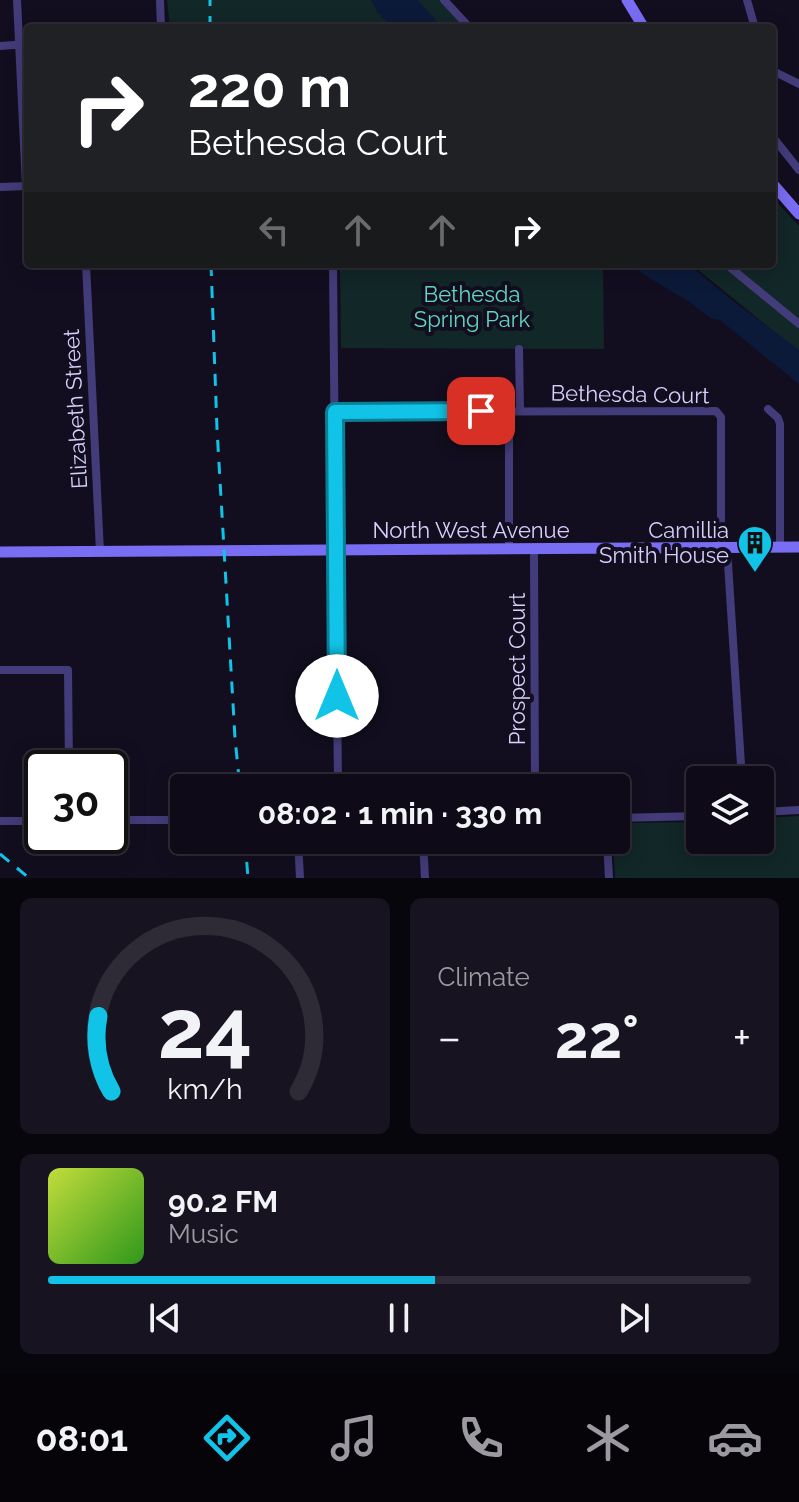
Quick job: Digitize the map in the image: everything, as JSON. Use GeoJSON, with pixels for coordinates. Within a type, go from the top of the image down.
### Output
{"type":"FeatureCollection","features":[{"type":"Feature","properties":{"kind":"street"},"geometry":{"type":"LineString","coordinates":[[0,46],[24,45],[17,0]]}},
{"type":"Feature","properties":{"kind":"street"},"geometry":{"type":"LineString","coordinates":[[160,0],[161,24]]}},
{"type":"Feature","properties":{"kind":"street"},"geometry":{"type":"LineString","coordinates":[[444,0],[466,24]]}},
{"type":"Feature","properties":{"kind":"street"},"geometry":{"type":"LineString","coordinates":[[627,0],[642,24]]}},
{"type":"Feature","properties":{"kind":"street"},"geometry":{"type":"LineString","coordinates":[[747,0],[754,24]]}},
{"type":"Feature","properties":{"kind":"street"},"geometry":{"type":"LineString","coordinates":[[776,72],[799,84]]}},
{"type":"Feature","properties":{"kind":"street"},"geometry":{"type":"LineString","coordinates":[[776,141],[799,170]]}},
{"type":"Feature","properties":{"kind":"street"},"geometry":{"type":"LineString","coordinates":[[0,187],[24,186]]}},
{"type":"Feature","properties":{"kind":"street"},"geometry":{"type":"LineString","coordinates":[[776,188],[799,214]]}},
{"type":"Feature","properties":{"kind":"street","name":"Elizabeth Street"},"geometry":{"type":"LineString","coordinates":[[86,268],[100,552]]}},
{"type":"Feature","properties":{"kind":"street"},"geometry":{"type":"LineString","coordinates":[[333,268],[338,774]]}},
{"type":"Feature","properties":{"kind":"street"},"geometry":{"type":"LineString","coordinates":[[731,268],[799,324]]}},
{"type":"Feature","properties":{"kind":"street"},"geometry":{"type":"LineString","coordinates":[[519,349],[520,411]]}},
{"type":"Feature","properties":{"kind":"street"},"geometry":{"type":"LineString","coordinates":[[768,409],[780,424],[780,548]]}},
{"type":"Feature","properties":{"kind":"street"},"geometry":{"type":"LineString","coordinates":[[509,411],[509,549]]}},
{"type":"Feature","properties":{"kind":"street","name":"Bethesda Court"},"geometry":{"type":"LineString","coordinates":[[335,412],[716,411],[721,417],[724,548]]}},
{"type":"Feature","properties":{"kind":"street","name":"North West Avenue"},"geometry":{"type":"LineString","coordinates":[[0,552],[799,547]]}},
{"type":"Feature","properties":{"kind":"street"},"geometry":{"type":"LineString","coordinates":[[724,548],[741,766]]}},
{"type":"Feature","properties":{"kind":"street","name":"Prospect Court"},"geometry":{"type":"LineString","coordinates":[[534,549],[535,774]]}},
{"type":"Feature","properties":{"kind":"street"},"geometry":{"type":"LineString","coordinates":[[0,670],[68,670],[69,750]]}},
{"type":"Feature","properties":{"kind":"street"},"geometry":{"type":"LineString","coordinates":[[774,811],[799,810]]}},
{"type":"Feature","properties":{"kind":"street"},"geometry":{"type":"LineString","coordinates":[[630,818],[686,816]]}},
{"type":"Feature","properties":{"kind":"street"},"geometry":{"type":"LineString","coordinates":[[128,820],[170,820]]}},
{"type":"Feature","properties":{"kind":"street"},"geometry":{"type":"LineString","coordinates":[[0,821],[24,821]]}},
{"type":"Feature","properties":{"kind":"street"},"geometry":{"type":"LineString","coordinates":[[299,854],[300,878]]}},
{"type":"Feature","properties":{"kind":"street"},"geometry":{"type":"LineString","coordinates":[[424,854],[425,878]]}},
{"type":"Feature","properties":{"kind":"street"},"geometry":{"type":"LineString","coordinates":[[608,854],[609,878]]}},
{"type":"Feature","properties":{"kind":"green space"},"geometry":{"type":"Polygon","coordinates":[[[167,0],[439,0],[460,24],[170,24],[167,0]]]}},
{"type":"Feature","properties":{"kind":"green space"},"geometry":{"type":"Polygon","coordinates":[[[776,201],[799,226],[799,352],[696,268],[776,268],[776,201]]]}},
{"type":"Feature","properties":{"kind":"green space","name":"Bethesda Spring Park"},"geometry":{"type":"Polygon","coordinates":[[[340,268],[603,268],[604,349],[341,348],[340,268]]]}},
{"type":"Feature","properties":{"kind":"green space"},"geometry":{"type":"Polygon","coordinates":[[[799,816],[799,878],[615,878],[614,854],[630,854],[630,823],[686,822],[686,854],[774,854],[774,817],[799,816]]]}},
{"type":"Feature","properties":{"kind":"water"},"geometry":{"type":"Polygon","coordinates":[[[370,0],[418,0],[439,24],[389,24],[370,0]]]}},
{"type":"Feature","properties":{"kind":"water"},"geometry":{"type":"Polygon","coordinates":[[[635,268],[693,268],[799,350],[799,384],[720,320],[635,268]]]}},
{"type":"Feature","properties":{"kind":"railway"},"geometry":{"type":"LineString","coordinates":[[210,0],[210,24]]}},
{"type":"Feature","properties":{"kind":"railway"},"geometry":{"type":"LineString","coordinates":[[211,268],[217,429],[239,774]]}},
{"type":"Feature","properties":{"kind":"railway"},"geometry":{"type":"LineString","coordinates":[[0,854],[29,878]]}},
{"type":"Feature","properties":{"kind":"railway"},"geometry":{"type":"LineString","coordinates":[[246,854],[248,878]]}},
{"type":"Feature","properties":{"kind":"place","name":"Camillia Smith House"},"geometry":{"type":"Point","coordinates":[755,574]}},
{"type":"Feature","properties":{"kind":"route"},"geometry":{"type":"LineString","coordinates":[[337,696],[335,412],[481,411]]}}]}
